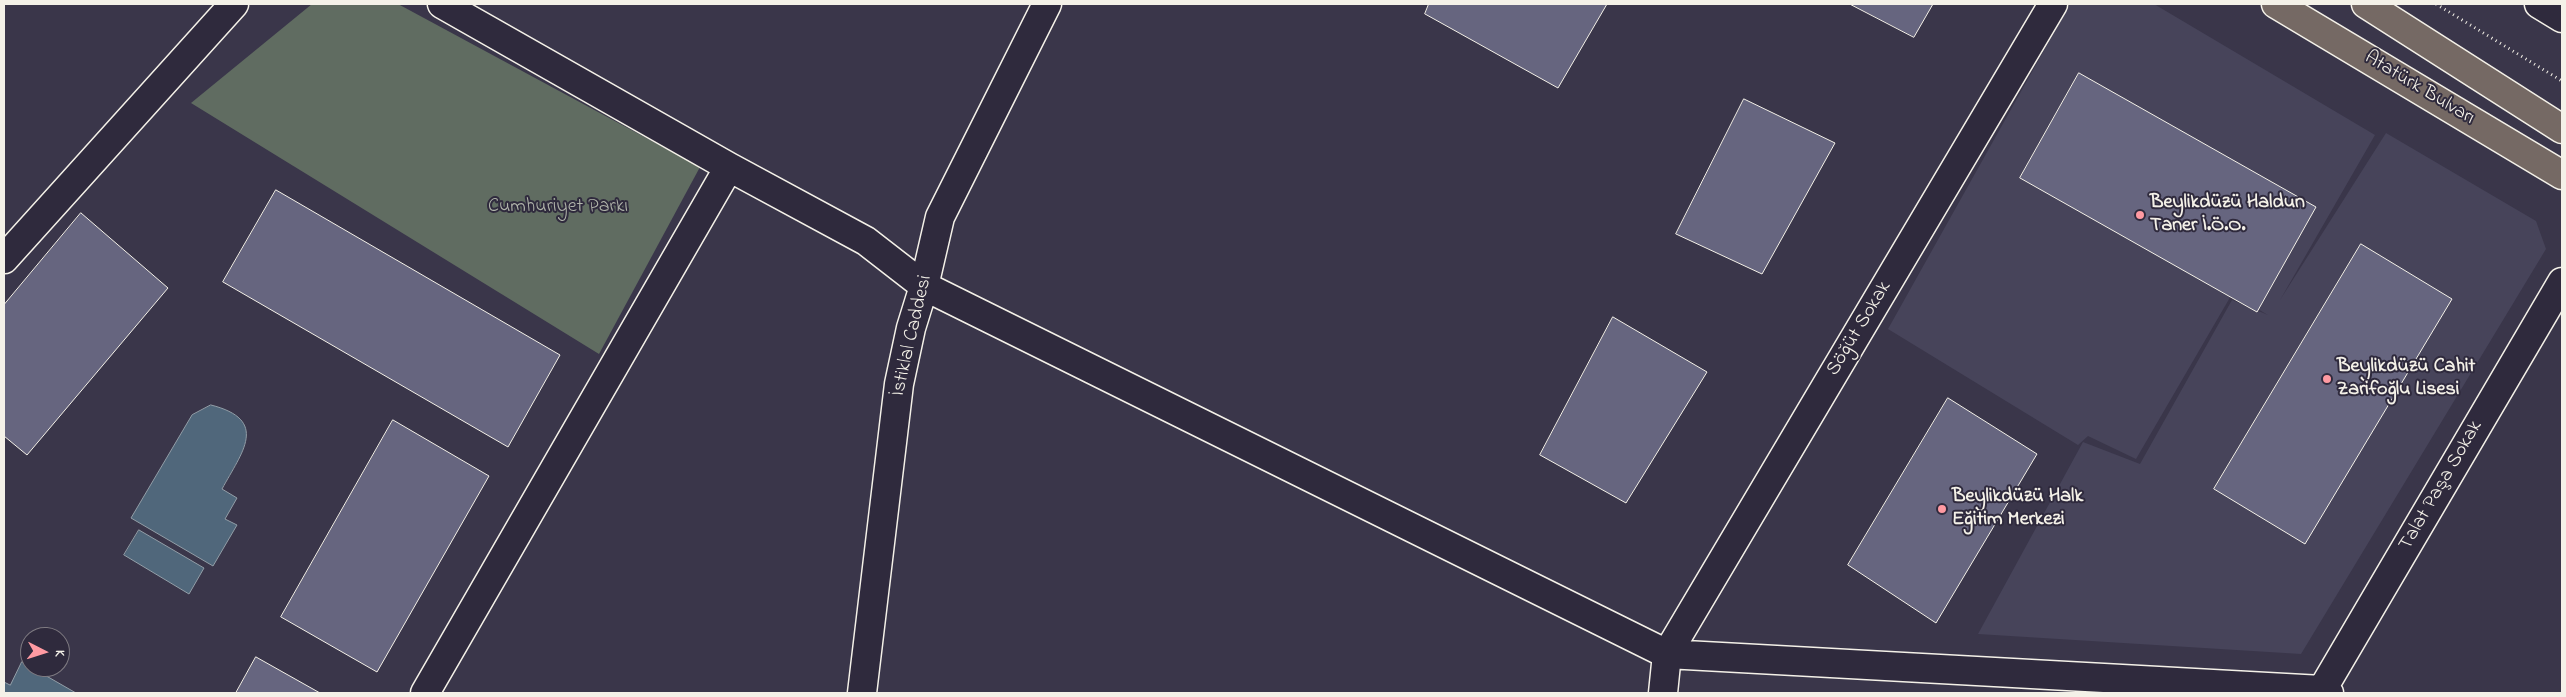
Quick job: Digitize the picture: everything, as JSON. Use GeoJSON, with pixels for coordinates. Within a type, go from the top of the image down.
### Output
{"type":"FeatureCollection","features":[{"type":"Feature","properties":{"kind":"main road","name":"Atatürk Bulvarı"},"geometry":{"type":"LineString","coordinates":[[2276,4],[2562,175]]}},
{"type":"Feature","properties":{"kind":"main road","name":"Atatürk Bulvarı"},"geometry":{"type":"LineString","coordinates":[[2366,4],[2562,129]]}},
{"type":"Feature","properties":{"kind":"street"},"geometry":{"type":"LineString","coordinates":[[4,259],[234,4]]}},
{"type":"Feature","properties":{"kind":"street"},"geometry":{"type":"LineString","coordinates":[[442,4],[729,167],[866,241],[924,286],[1667,654],[2326,691]]}},
{"type":"Feature","properties":{"kind":"street","name":"İstiklal Caddesi"},"geometry":{"type":"LineString","coordinates":[[862,693],[899,384],[911,328],[924,286],[940,217],[1048,4]]}},
{"type":"Feature","properties":{"kind":"street","name":"Söğüt Sokak"},"geometry":{"type":"LineString","coordinates":[[1667,654],[2053,4]]}},
{"type":"Feature","properties":{"kind":"street"},"geometry":{"type":"LineString","coordinates":[[2539,4],[2562,18]]}},
{"type":"Feature","properties":{"kind":"street"},"geometry":{"type":"LineString","coordinates":[[425,693],[729,167]]}},
{"type":"Feature","properties":{"kind":"street","name":"Talat Paşa Sokak"},"geometry":{"type":"LineString","coordinates":[[2326,691],[2562,282]]}},
{"type":"Feature","properties":{"kind":"street"},"geometry":{"type":"LineString","coordinates":[[1663,693],[1667,654]]}},
{"type":"Feature","properties":{"kind":"path"},"geometry":{"type":"LineString","coordinates":[[2436,4],[2562,81]]}},
{"type":"Feature","properties":{"kind":"shaded area"},"geometry":{"type":"Polygon","coordinates":[[[2070,4],[2154,4],[2375,135],[2280,300],[2386,133],[2536,221],[2546,249],[2301,654],[1978,634],[2083,442],[2140,464],[2232,300],[2268,315],[2232,294],[2136,459],[2088,436],[2078,445],[1888,329],[2070,4]]]}},
{"type":"Feature","properties":{"kind":"green space","name":"Cumhuriyet Parkı"},"geometry":{"type":"Polygon","coordinates":[[[312,4],[398,4],[700,167],[599,354],[191,103],[312,4]]]}},
{"type":"Feature","properties":{"kind":"water"},"geometry":{"type":"Polygon","coordinates":[[[211,405],[229,411],[240,419],[246,428],[243,450],[222,489],[237,498],[225,519],[237,525],[213,566],[131,518],[192,415],[211,405]]]}},
{"type":"Feature","properties":{"kind":"water"},"geometry":{"type":"Polygon","coordinates":[[[139,530],[204,568],[189,594],[124,555],[139,530]]]}},
{"type":"Feature","properties":{"kind":"water"},"geometry":{"type":"Polygon","coordinates":[[[20,666],[20,677],[48,677],[76,693],[4,693],[4,682],[10,685],[20,666]]]}},
{"type":"Feature","properties":{"kind":"building"},"geometry":{"type":"Polygon","coordinates":[[[1429,4],[1607,4],[1558,88],[1425,14],[1429,4]]]}},
{"type":"Feature","properties":{"kind":"building"},"geometry":{"type":"Polygon","coordinates":[[[1850,4],[1933,4],[1914,37],[1850,4]]]}},
{"type":"Feature","properties":{"kind":"building"},"geometry":{"type":"Polygon","coordinates":[[[2079,73],[2316,207],[2257,312],[2020,178],[2079,73]]]}},
{"type":"Feature","properties":{"kind":"building"},"geometry":{"type":"Polygon","coordinates":[[[1744,99],[1835,143],[1762,274],[1676,234],[1744,99]]]}},
{"type":"Feature","properties":{"kind":"building"},"geometry":{"type":"Polygon","coordinates":[[[276,190],[560,355],[508,447],[223,282],[276,190]]]}},
{"type":"Feature","properties":{"kind":"building"},"geometry":{"type":"Polygon","coordinates":[[[81,213],[168,288],[27,455],[4,436],[4,305],[81,213]]]}},
{"type":"Feature","properties":{"kind":"building"},"geometry":{"type":"Polygon","coordinates":[[[2361,244],[2452,299],[2305,544],[2214,489],[2361,244]]]}},
{"type":"Feature","properties":{"kind":"building"},"geometry":{"type":"Polygon","coordinates":[[[1613,317],[1707,372],[1626,503],[1540,455],[1613,317]]]}},
{"type":"Feature","properties":{"kind":"building","name":"Beylikdüzü Halk Eğitim Merkezi"},"geometry":{"type":"Polygon","coordinates":[[[1948,398],[2037,454],[1936,623],[1848,565],[1948,398]]]}},
{"type":"Feature","properties":{"kind":"building"},"geometry":{"type":"Polygon","coordinates":[[[393,420],[489,476],[377,672],[281,617],[393,420]]]}},
{"type":"Feature","properties":{"kind":"building"},"geometry":{"type":"Polygon","coordinates":[[[256,657],[320,693],[236,693],[256,657]]]}},
{"type":"Feature","properties":{"kind":"place","name":"Beylikdüzü Haldun Taner İ.Ö.O."},"geometry":{"type":"Point","coordinates":[2140,215]}},
{"type":"Feature","properties":{"kind":"place","name":"Beylikdüzü Cahit Zarifoğlu Lisesi"},"geometry":{"type":"Point","coordinates":[2327,379]}},
{"type":"Feature","properties":{"kind":"place","name":"Beylikdüzü Halk Eğitim Merkezi"},"geometry":{"type":"Point","coordinates":[1942,509]}}]}
